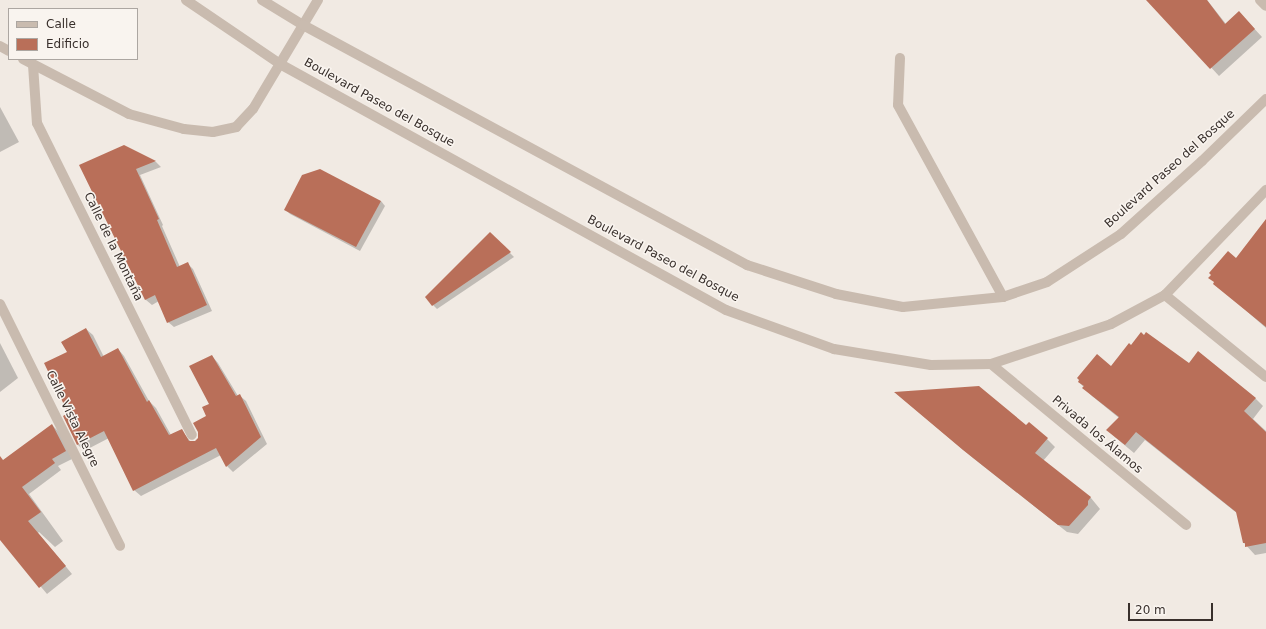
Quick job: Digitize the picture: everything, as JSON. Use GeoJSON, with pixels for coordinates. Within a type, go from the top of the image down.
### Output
{"type":"FeatureCollection","features":[{"type":"Feature","properties":{"kind":"street","name":"Boulevard Paseo del Bosque"},"geometry":{"type":"LineString","coordinates":[[186,0],[280,64],[726,310],[834,349],[931,365],[991,364],[1111,324],[1165,295],[1266,190]]}},
{"type":"Feature","properties":{"kind":"street","name":"Boulevard Paseo del Bosque"},"geometry":{"type":"LineString","coordinates":[[262,0],[302,25],[747,265],[836,294],[903,308],[1003,297],[1047,282],[1121,234],[1202,161],[1266,99]]}},
{"type":"Feature","properties":{"kind":"street"},"geometry":{"type":"LineString","coordinates":[[25,60],[129,114],[184,129],[213,132],[236,127],[253,109],[318,0]]}},
{"type":"Feature","properties":{"kind":"street"},"geometry":{"type":"LineString","coordinates":[[1260,0],[1266,6]]}},
{"type":"Feature","properties":{"kind":"street"},"geometry":{"type":"LineString","coordinates":[[900,58],[898,105],[1003,297]]}},
{"type":"Feature","properties":{"kind":"street","name":"Calle de la Montaña"},"geometry":{"type":"LineString","coordinates":[[33,65],[37,123],[192,435]]}},
{"type":"Feature","properties":{"kind":"street"},"geometry":{"type":"LineString","coordinates":[[1165,295],[1266,377]]}},
{"type":"Feature","properties":{"kind":"street","name":"Calle Vista Alegre"},"geometry":{"type":"LineString","coordinates":[[0,304],[120,546]]}},
{"type":"Feature","properties":{"kind":"street","name":"Privada los Álamos"},"geometry":{"type":"LineString","coordinates":[[991,364],[1186,526]]}},
{"type":"Feature","properties":{"kind":"building"},"geometry":{"type":"Polygon","coordinates":[[[1146,0],[1207,0],[1225,24],[1239,11],[1255,29],[1210,69],[1146,0]]]}},
{"type":"Feature","properties":{"kind":"building"},"geometry":{"type":"Polygon","coordinates":[[[124,145],[156,161],[136,169],[159,219],[157,220],[177,267],[188,262],[207,305],[167,323],[155,295],[145,300],[79,165],[124,145]]]}},
{"type":"Feature","properties":{"kind":"building"},"geometry":{"type":"Polygon","coordinates":[[[320,169],[381,201],[356,247],[284,210],[302,175],[320,169]]]}},
{"type":"Feature","properties":{"kind":"building"},"geometry":{"type":"Polygon","coordinates":[[[1266,219],[1266,327],[1213,284],[1214,282],[1208,278],[1211,275],[1209,273],[1228,251],[1236,258],[1266,219]]]}},
{"type":"Feature","properties":{"kind":"building"},"geometry":{"type":"Polygon","coordinates":[[[490,232],[511,252],[432,306],[425,297],[490,232]]]}},
{"type":"Feature","properties":{"kind":"building"},"geometry":{"type":"Polygon","coordinates":[[[86,328],[101,357],[118,348],[147,402],[149,400],[169,435],[182,429],[189,441],[195,441],[198,438],[198,432],[193,423],[206,416],[202,407],[209,404],[189,366],[212,355],[236,396],[240,394],[261,437],[226,467],[216,448],[133,491],[104,431],[77,445],[63,416],[68,413],[44,363],[67,352],[61,342],[86,328]]]}},
{"type":"Feature","properties":{"kind":"building"},"geometry":{"type":"Polygon","coordinates":[[[1141,332],[1144,335],[1146,332],[1189,363],[1198,351],[1256,398],[1244,411],[1266,432],[1266,543],[1245,547],[1236,512],[1136,432],[1125,445],[1106,430],[1119,417],[1082,388],[1084,386],[1078,382],[1079,380],[1077,378],[1097,354],[1111,366],[1129,343],[1131,345],[1141,332]]]}},
{"type":"Feature","properties":{"kind":"building"},"geometry":{"type":"Polygon","coordinates":[[[979,386],[1026,425],[1029,422],[1048,438],[1035,453],[1091,497],[1088,501],[1088,505],[1069,526],[1058,525],[963,450],[894,392],[979,386]]]}},
{"type":"Feature","properties":{"kind":"building"},"geometry":{"type":"Polygon","coordinates":[[[52,424],[66,451],[52,459],[55,463],[22,487],[41,512],[28,521],[66,566],[39,588],[0,540],[0,456],[3,460],[52,424]]]}}]}
